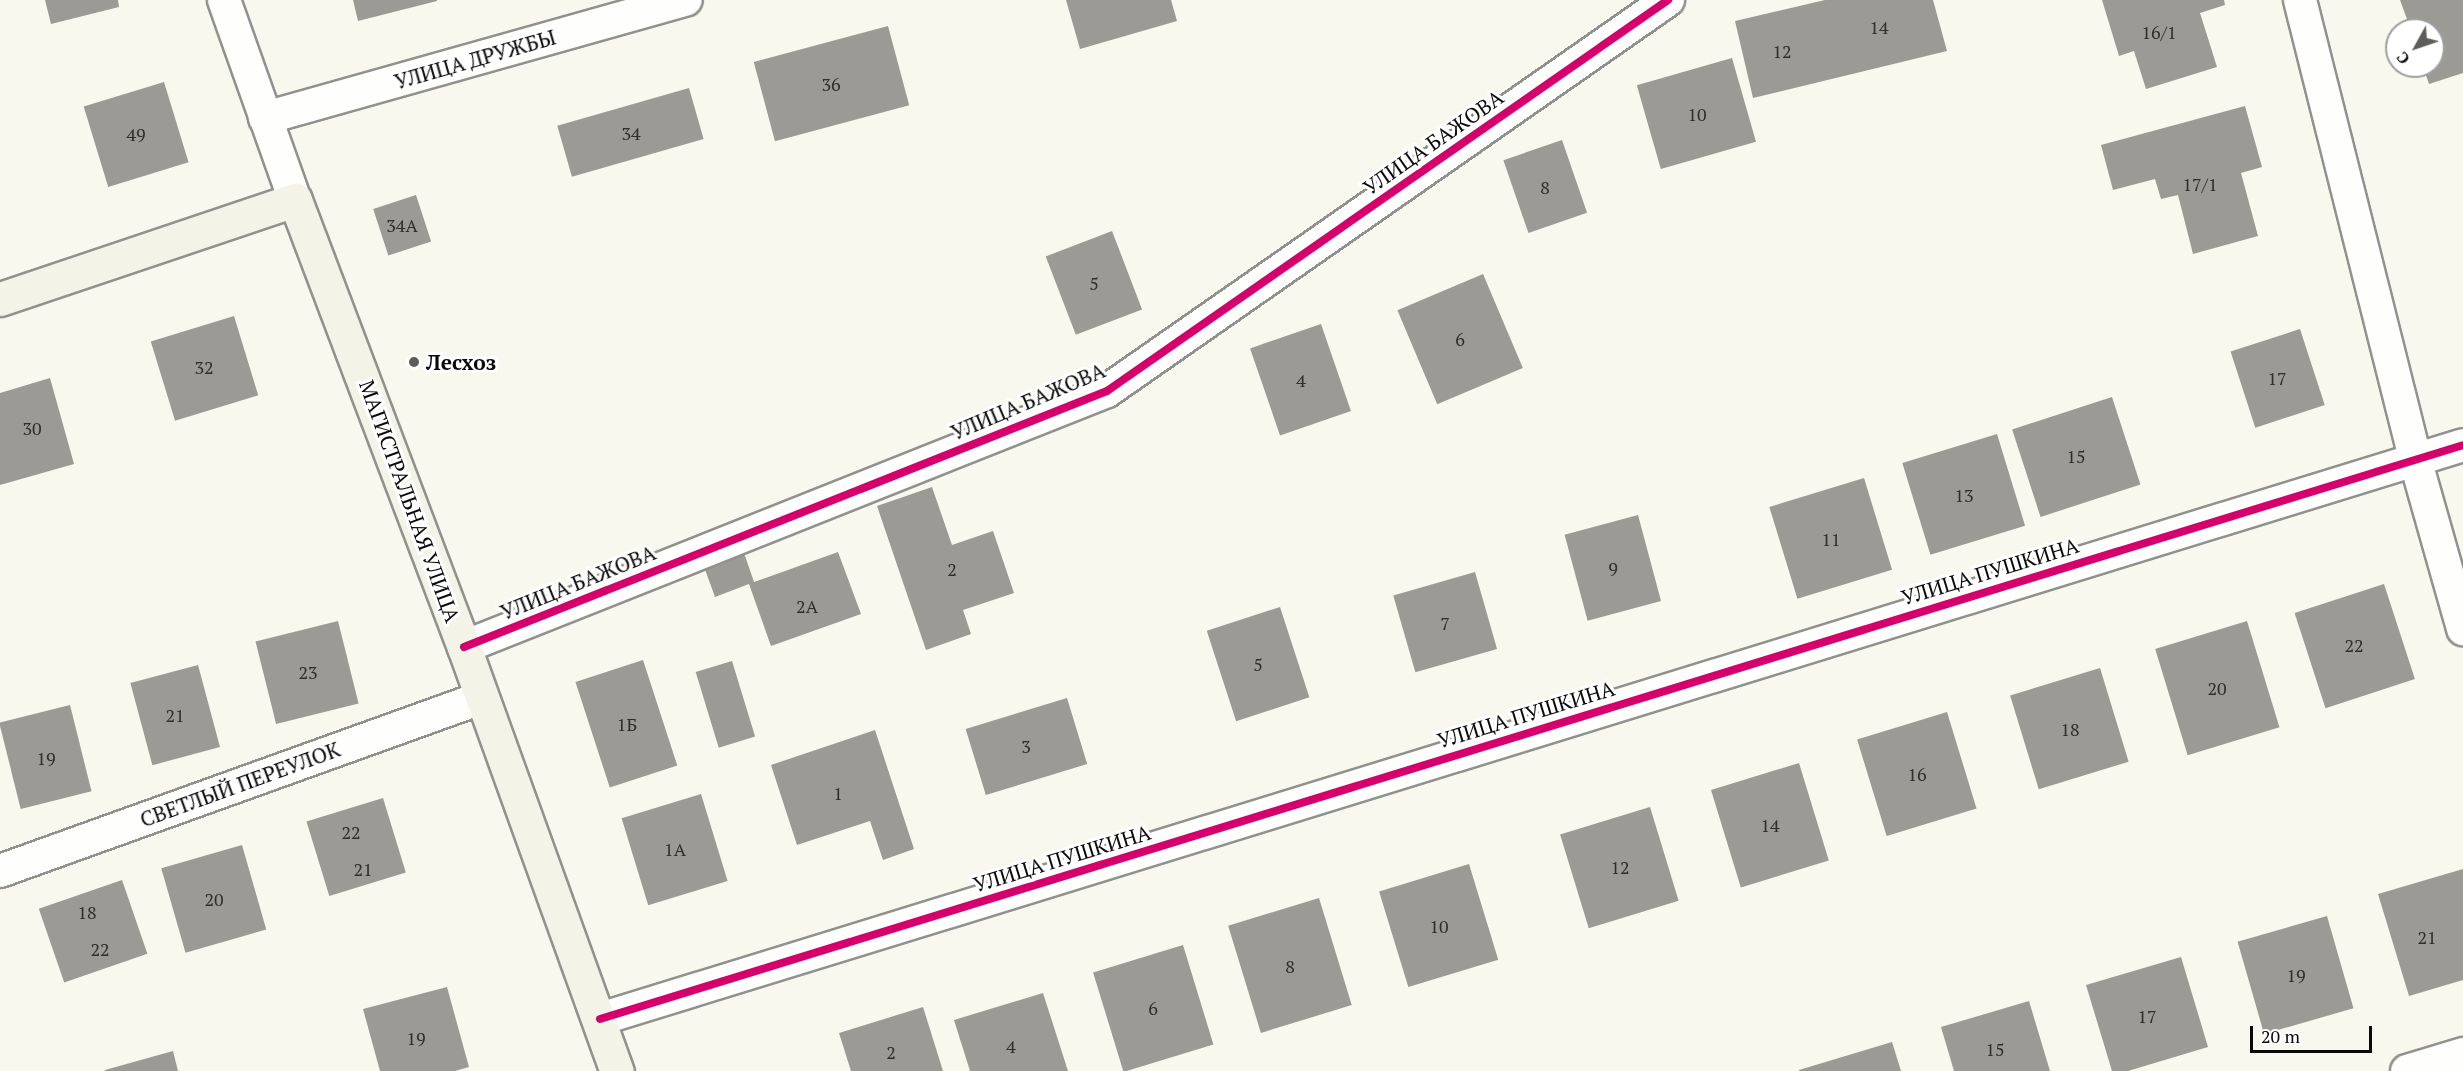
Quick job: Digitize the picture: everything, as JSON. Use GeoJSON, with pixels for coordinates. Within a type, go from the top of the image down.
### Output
{"type":"FeatureCollection","features":[{"type":"Feature","properties":{"kind":"street","name":"МАГИСТРАЛЬНАЯ УЛИЦА"},"geometry":{"type":"LineString","coordinates":[[224,0],[264,118],[464,647],[600,1019],[616,1071]]}},
{"type":"Feature","properties":{"kind":"street","name":"УЛИЦА ДРУЖБЫ"},"geometry":{"type":"LineString","coordinates":[[264,118],[686,0]]}},
{"type":"Feature","properties":{"kind":"street","name":"УЛИЦА БАЖОВА"},"geometry":{"type":"LineString","coordinates":[[464,647],[1107,391],[1668,0]]}},
{"type":"Feature","properties":{"kind":"street"},"geometry":{"type":"LineString","coordinates":[[2300,0],[2415,459],[2463,630]]}},
{"type":"Feature","properties":{"kind":"street"},"geometry":{"type":"LineString","coordinates":[[0,299],[295,200]]}},
{"type":"Feature","properties":{"kind":"street","name":"УЛИЦА ПУШКИНА"},"geometry":{"type":"LineString","coordinates":[[600,1019],[2463,445]]}},
{"type":"Feature","properties":{"kind":"street","name":"СВЕТЛЫЙ ПЕРЕУЛОК"},"geometry":{"type":"LineString","coordinates":[[0,871],[481,698]]}},
{"type":"Feature","properties":{"kind":"street"},"geometry":{"type":"LineString","coordinates":[[2407,1071],[2463,1054]]}},
{"type":"Feature","properties":{"kind":"building"},"geometry":{"type":"Polygon","coordinates":[[[45,0],[118,0],[119,7],[51,24],[45,0]]]}},
{"type":"Feature","properties":{"kind":"building"},"geometry":{"type":"Polygon","coordinates":[[[353,0],[437,0],[437,1],[358,21],[353,0]]]}},
{"type":"Feature","properties":{"kind":"building"},"geometry":{"type":"Polygon","coordinates":[[[1066,0],[1171,0],[1177,21],[1080,49],[1066,0]]]}},
{"type":"Feature","properties":{"kind":"building"},"geometry":{"type":"Polygon","coordinates":[[[1825,0],[1933,0],[1947,51],[1753,98],[1735,21],[1825,0]]]}},
{"type":"Feature","properties":{"kind":"building"},"geometry":{"type":"Polygon","coordinates":[[[2102,0],[2224,0],[2225,5],[2200,13],[2217,67],[2146,89],[2134,51],[2119,56],[2102,0]]]}},
{"type":"Feature","properties":{"kind":"building"},"geometry":{"type":"Polygon","coordinates":[[[2400,0],[2463,0],[2463,73],[2429,84],[2427,78],[2445,78],[2445,18],[2407,18],[2400,0]]]}},
{"type":"Feature","properties":{"kind":"building"},"geometry":{"type":"Polygon","coordinates":[[[888,26],[909,105],[775,141],[754,62],[888,26]]]}},
{"type":"Feature","properties":{"kind":"building"},"geometry":{"type":"Polygon","coordinates":[[[1732,58],[1756,142],[1661,169],[1637,85],[1732,58]]]}},
{"type":"Feature","properties":{"kind":"building"},"geometry":{"type":"Polygon","coordinates":[[[164,82],[189,162],[108,187],[84,107],[164,82]]]}},
{"type":"Feature","properties":{"kind":"building"},"geometry":{"type":"Polygon","coordinates":[[[689,88],[704,139],[572,177],[557,126],[689,88]]]}},
{"type":"Feature","properties":{"kind":"building"},"geometry":{"type":"Polygon","coordinates":[[[2245,106],[2262,167],[2241,173],[2258,236],[2193,254],[2178,195],[2161,199],[2155,179],[2113,190],[2101,145],[2245,106]]]}},
{"type":"Feature","properties":{"kind":"building"},"geometry":{"type":"Polygon","coordinates":[[[1562,140],[1587,213],[1528,233],[1503,160],[1562,140]]]}},
{"type":"Feature","properties":{"kind":"building"},"geometry":{"type":"Polygon","coordinates":[[[416,195],[431,242],[388,256],[373,209],[416,195]]]}},
{"type":"Feature","properties":{"kind":"building"},"geometry":{"type":"Polygon","coordinates":[[[1112,231],[1142,309],[1076,335],[1046,256],[1112,231]]]}},
{"type":"Feature","properties":{"kind":"building"},"geometry":{"type":"Polygon","coordinates":[[[1483,274],[1523,368],[1437,404],[1397,310],[1483,274]]]}},
{"type":"Feature","properties":{"kind":"building"},"geometry":{"type":"Polygon","coordinates":[[[234,316],[258,395],[175,421],[151,341],[234,316]]]}},
{"type":"Feature","properties":{"kind":"building"},"geometry":{"type":"Polygon","coordinates":[[[1321,324],[1351,411],[1280,435],[1250,348],[1321,324]]]}},
{"type":"Feature","properties":{"kind":"building"},"geometry":{"type":"Polygon","coordinates":[[[2300,329],[2325,405],[2255,428],[2231,352],[2300,329]]]}},
{"type":"Feature","properties":{"kind":"building"},"geometry":{"type":"Polygon","coordinates":[[[50,378],[74,464],[0,485],[0,393],[50,378]]]}},
{"type":"Feature","properties":{"kind":"building"},"geometry":{"type":"Polygon","coordinates":[[[2112,397],[2140,484],[2041,517],[2012,429],[2112,397]]]}},
{"type":"Feature","properties":{"kind":"building"},"geometry":{"type":"Polygon","coordinates":[[[1997,434],[2025,526],[1930,555],[1902,463],[1997,434]]]}},
{"type":"Feature","properties":{"kind":"building"},"geometry":{"type":"Polygon","coordinates":[[[1864,478],[1892,570],[1797,599],[1769,507],[1864,478]]]}},
{"type":"Feature","properties":{"kind":"building"},"geometry":{"type":"Polygon","coordinates":[[[932,487],[952,545],[993,531],[1014,593],[963,610],[971,634],[926,650],[877,506],[932,487]]]}},
{"type":"Feature","properties":{"kind":"building"},"geometry":{"type":"Polygon","coordinates":[[[1638,515],[1661,601],[1588,621],[1565,535],[1638,515]]]}},
{"type":"Feature","properties":{"kind":"building"},"geometry":{"type":"Polygon","coordinates":[[[743,550],[754,582],[838,552],[861,614],[771,646],[749,584],[715,597],[703,564],[743,550]]]}},
{"type":"Feature","properties":{"kind":"building"},"geometry":{"type":"Polygon","coordinates":[[[1475,572],[1497,649],[1415,672],[1393,595],[1475,572]]]}},
{"type":"Feature","properties":{"kind":"building"},"geometry":{"type":"Polygon","coordinates":[[[2384,584],[2415,679],[2326,708],[2295,613],[2384,584]]]}},
{"type":"Feature","properties":{"kind":"building"},"geometry":{"type":"Polygon","coordinates":[[[1280,607],[1309,697],[1236,721],[1207,631],[1280,607]]]}},
{"type":"Feature","properties":{"kind":"building"},"geometry":{"type":"Polygon","coordinates":[[[338,621],[359,703],[276,724],[256,642],[338,621]]]}},
{"type":"Feature","properties":{"kind":"building"},"geometry":{"type":"Polygon","coordinates":[[[2247,621],[2279,727],[2188,755],[2155,649],[2247,621]]]}},
{"type":"Feature","properties":{"kind":"building"},"geometry":{"type":"Polygon","coordinates":[[[643,660],[677,766],[610,788],[575,682],[643,660]]]}},
{"type":"Feature","properties":{"kind":"building"},"geometry":{"type":"Polygon","coordinates":[[[732,661],[755,737],[719,748],[696,672],[732,661]]]}},
{"type":"Feature","properties":{"kind":"building"},"geometry":{"type":"Polygon","coordinates":[[[198,665],[220,747],[152,765],[130,683],[198,665]]]}},
{"type":"Feature","properties":{"kind":"building"},"geometry":{"type":"Polygon","coordinates":[[[2100,668],[2129,762],[2039,789],[2010,695],[2100,668]]]}},
{"type":"Feature","properties":{"kind":"building"},"geometry":{"type":"Polygon","coordinates":[[[1067,698],[1087,764],[986,795],[966,729],[1067,698]]]}},
{"type":"Feature","properties":{"kind":"building"},"geometry":{"type":"Polygon","coordinates":[[[70,705],[92,791],[21,809],[0,722],[70,705]]]}},
{"type":"Feature","properties":{"kind":"building"},"geometry":{"type":"Polygon","coordinates":[[[1947,712],[1977,809],[1887,836],[1857,739],[1947,712]]]}},
{"type":"Feature","properties":{"kind":"building"},"geometry":{"type":"Polygon","coordinates":[[[875,730],[914,849],[883,860],[870,821],[797,845],[771,765],[875,730]]]}},
{"type":"Feature","properties":{"kind":"building"},"geometry":{"type":"Polygon","coordinates":[[[1799,763],[1829,861],[1741,887],[1711,790],[1799,763]]]}},
{"type":"Feature","properties":{"kind":"building"},"geometry":{"type":"Polygon","coordinates":[[[701,794],[728,881],[648,905],[622,818],[701,794]]]}},
{"type":"Feature","properties":{"kind":"building"},"geometry":{"type":"Polygon","coordinates":[[[383,798],[406,873],[329,896],[306,821],[383,798]]]}},
{"type":"Feature","properties":{"kind":"building"},"geometry":{"type":"Polygon","coordinates":[[[1650,807],[1679,901],[1589,928],[1560,834],[1650,807]]]}},
{"type":"Feature","properties":{"kind":"building"},"geometry":{"type":"Polygon","coordinates":[[[242,845],[266,930],[186,953],[161,868],[242,845]]]}},
{"type":"Feature","properties":{"kind":"building"},"geometry":{"type":"Polygon","coordinates":[[[1469,864],[1498,960],[1408,987],[1379,891],[1469,864]]]}},
{"type":"Feature","properties":{"kind":"building"},"geometry":{"type":"Polygon","coordinates":[[[2463,869],[2463,980],[2409,996],[2378,894],[2463,869]]]}},
{"type":"Feature","properties":{"kind":"building"},"geometry":{"type":"Polygon","coordinates":[[[122,880],[147,954],[64,982],[39,909],[122,880]]]}},
{"type":"Feature","properties":{"kind":"building"},"geometry":{"type":"Polygon","coordinates":[[[1319,898],[1352,1005],[1261,1033],[1228,926],[1319,898]]]}},
{"type":"Feature","properties":{"kind":"building"},"geometry":{"type":"Polygon","coordinates":[[[2327,916],[2353,1008],[2264,1034],[2238,942],[2327,916]]]}},
{"type":"Feature","properties":{"kind":"building"},"geometry":{"type":"Polygon","coordinates":[[[1183,945],[1213,1044],[1123,1071],[1093,972],[1183,945]]]}},
{"type":"Feature","properties":{"kind":"building"},"geometry":{"type":"Polygon","coordinates":[[[2181,957],[2208,1047],[2128,1071],[2112,1071],[2086,985],[2181,957]]]}},
{"type":"Feature","properties":{"kind":"building"},"geometry":{"type":"Polygon","coordinates":[[[447,987],[469,1067],[455,1071],[380,1071],[363,1009],[447,987]]]}},
{"type":"Feature","properties":{"kind":"building"},"geometry":{"type":"Polygon","coordinates":[[[1043,993],[1068,1071],[970,1071],[954,1020],[1043,993]]]}},
{"type":"Feature","properties":{"kind":"building"},"geometry":{"type":"Polygon","coordinates":[[[2029,1001],[2050,1071],[1954,1071],[1941,1027],[2029,1001]]]}},
{"type":"Feature","properties":{"kind":"building"},"geometry":{"type":"Polygon","coordinates":[[[923,1007],[943,1071],[851,1071],[839,1033],[923,1007]]]}},
{"type":"Feature","properties":{"kind":"building"},"geometry":{"type":"Polygon","coordinates":[[[1892,1042],[1901,1071],[1799,1071],[1799,1070],[1892,1042]]]}},
{"type":"Feature","properties":{"kind":"building"},"geometry":{"type":"Polygon","coordinates":[[[173,1051],[178,1071],[105,1071],[105,1070],[173,1051]]]}},
{"type":"Feature","properties":{"kind":"cycle path"},"geometry":{"type":"LineString","coordinates":[[464,647],[1107,391],[1668,0]]}},
{"type":"Feature","properties":{"kind":"cycle path"},"geometry":{"type":"LineString","coordinates":[[600,1019],[2463,445]]}},
{"type":"Feature","properties":{"kind":"place","name":"Лесхоз"},"geometry":{"type":"Point","coordinates":[414,362]}}]}
